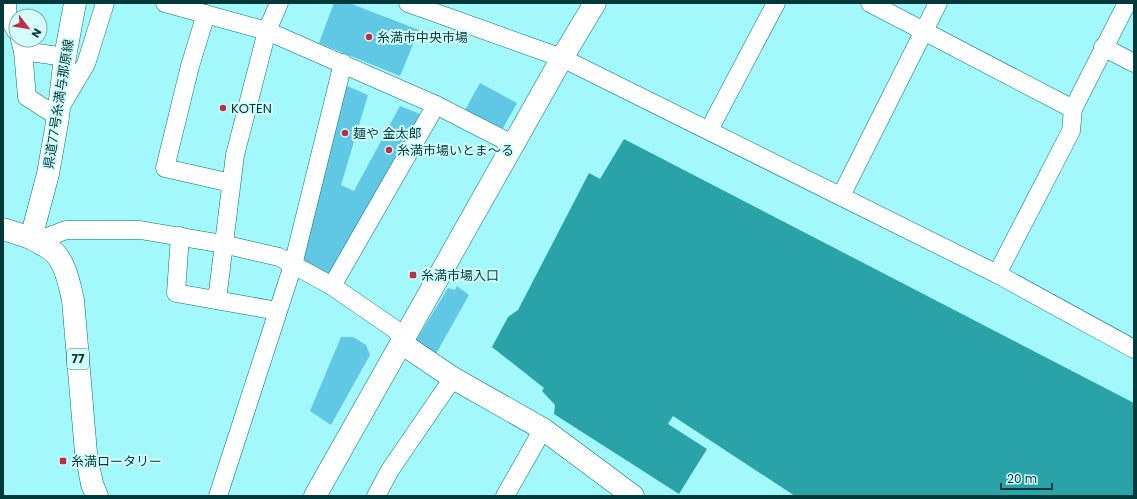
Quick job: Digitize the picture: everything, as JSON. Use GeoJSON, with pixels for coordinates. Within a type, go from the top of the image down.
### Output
{"type":"FeatureCollection","features":[{"type":"Feature","properties":{"kind":"street"},"geometry":{"type":"LineString","coordinates":[[7,3],[8,17]]}},
{"type":"Feature","properties":{"kind":"street","name":"県道77号糸満与那原線"},"geometry":{"type":"LineString","coordinates":[[34,240],[59,113],[65,57],[75,3]]}},
{"type":"Feature","properties":{"kind":"street"},"geometry":{"type":"LineString","coordinates":[[22,48],[26,97],[59,113],[86,64],[105,3]]}},
{"type":"Feature","properties":{"kind":"street"},"geometry":{"type":"LineString","coordinates":[[165,3],[268,31],[436,105],[514,145]]}},
{"type":"Feature","properties":{"kind":"street"},"geometry":{"type":"LineString","coordinates":[[217,300],[235,155],[268,31],[278,3]]}},
{"type":"Feature","properties":{"kind":"street"},"geometry":{"type":"LineString","coordinates":[[408,3],[430,7],[562,58],[997,274],[1134,349]]}},
{"type":"Feature","properties":{"kind":"street"},"geometry":{"type":"LineString","coordinates":[[315,496],[562,58],[595,3]]}},
{"type":"Feature","properties":{"kind":"street"},"geometry":{"type":"LineString","coordinates":[[709,130],[776,3]]}},
{"type":"Feature","properties":{"kind":"street"},"geometry":{"type":"LineString","coordinates":[[870,3],[1073,109]]}},
{"type":"Feature","properties":{"kind":"street"},"geometry":{"type":"LineString","coordinates":[[841,196],[938,3]]}},
{"type":"Feature","properties":{"kind":"street"},"geometry":{"type":"LineString","coordinates":[[997,274],[1071,131],[1073,109],[1127,3]]}},
{"type":"Feature","properties":{"kind":"street"},"geometry":{"type":"LineString","coordinates":[[206,14],[190,66],[165,168],[232,183]]}},
{"type":"Feature","properties":{"kind":"street"},"geometry":{"type":"LineString","coordinates":[[1104,47],[1134,63]]}},
{"type":"Feature","properties":{"kind":"street"},"geometry":{"type":"LineString","coordinates":[[33,48],[65,57]]}},
{"type":"Feature","properties":{"kind":"street"},"geometry":{"type":"LineString","coordinates":[[218,496],[293,265],[343,63]]}},
{"type":"Feature","properties":{"kind":"street"},"geometry":{"type":"LineString","coordinates":[[332,286],[436,105]]}},
{"type":"Feature","properties":{"kind":"street"},"geometry":{"type":"LineString","coordinates":[[3,229],[34,240],[66,230],[140,230],[223,244],[279,257],[332,286],[396,330],[402,341],[410,349],[453,378],[542,429],[633,496]]}},
{"type":"Feature","properties":{"kind":"street"},"geometry":{"type":"LineString","coordinates":[[180,236],[176,292],[278,311]]}},
{"type":"Feature","properties":{"kind":"street","name":"77"},"geometry":{"type":"LineString","coordinates":[[34,240],[52,250],[62,265],[69,282],[73,300],[86,453],[92,484],[97,496]]}},
{"type":"Feature","properties":{"kind":"street"},"geometry":{"type":"LineString","coordinates":[[376,496],[390,470],[453,378]]}},
{"type":"Feature","properties":{"kind":"street"},"geometry":{"type":"LineString","coordinates":[[504,496],[542,429]]}},
{"type":"Feature","properties":{"kind":"water"},"geometry":{"type":"Polygon","coordinates":[[[624,139],[1134,403],[1134,496],[795,496],[673,416],[668,424],[707,449],[679,494],[554,414],[555,405],[542,391],[544,388],[492,347],[508,317],[518,310],[589,173],[600,179],[624,139]]]}},
{"type":"Feature","properties":{"kind":"building"},"geometry":{"type":"Polygon","coordinates":[[[334,3],[349,3],[419,30],[400,76],[319,43],[334,3]]]}},
{"type":"Feature","properties":{"kind":"building"},"geometry":{"type":"Polygon","coordinates":[[[480,83],[517,103],[502,130],[465,110],[480,83]]]}},
{"type":"Feature","properties":{"kind":"building","name":"糸満市場いとま～る"},"geometry":{"type":"Polygon","coordinates":[[[345,85],[368,95],[341,185],[354,191],[400,106],[420,114],[331,280],[301,262],[345,85]]]}},
{"type":"Feature","properties":{"kind":"building"},"geometry":{"type":"Polygon","coordinates":[[[457,286],[469,295],[433,359],[412,347],[448,288],[455,290],[457,286]]]}},
{"type":"Feature","properties":{"kind":"building"},"geometry":{"type":"Polygon","coordinates":[[[341,337],[353,337],[366,345],[370,355],[331,425],[310,411],[341,337]]]}},
{"type":"Feature","properties":{"kind":"place","name":"糸満市中央市場"},"geometry":{"type":"Point","coordinates":[369,37]}},
{"type":"Feature","properties":{"kind":"place","name":"KOTEN"},"geometry":{"type":"Point","coordinates":[223,108]}},
{"type":"Feature","properties":{"kind":"place","name":"麺や 金太郎"},"geometry":{"type":"Point","coordinates":[345,133]}},
{"type":"Feature","properties":{"kind":"place","name":"糸満市場いとま～る"},"geometry":{"type":"Point","coordinates":[389,150]}},
{"type":"Feature","properties":{"kind":"place","name":"糸満市場入口"},"geometry":{"type":"Point","coordinates":[413,275]}},
{"type":"Feature","properties":{"kind":"place","name":"糸満ロータリー"},"geometry":{"type":"Point","coordinates":[63,461]}}]}
